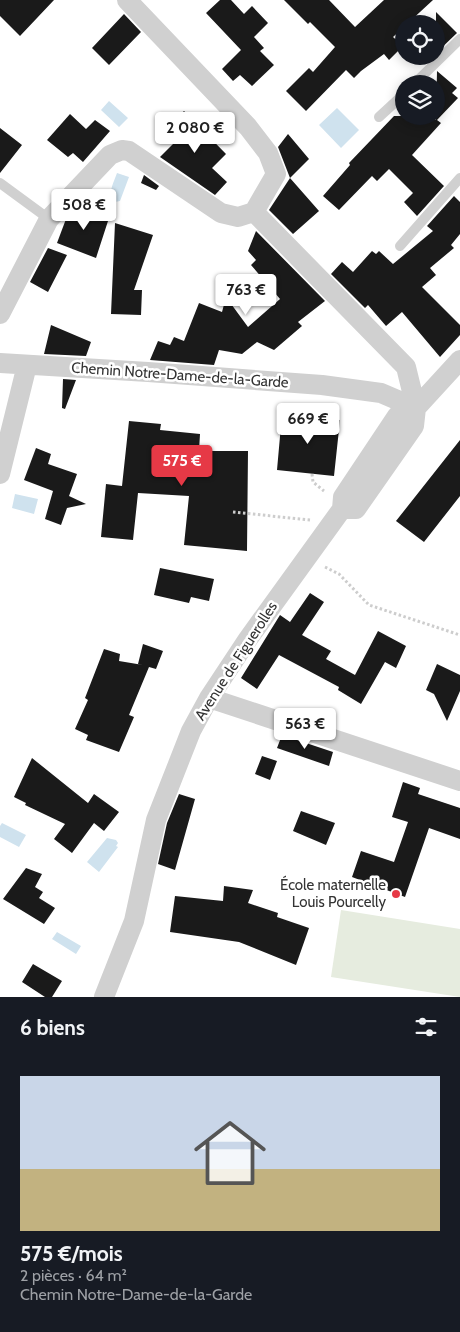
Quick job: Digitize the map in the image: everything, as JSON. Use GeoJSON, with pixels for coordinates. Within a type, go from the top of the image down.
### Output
{"type":"FeatureCollection","features":[{"type":"Feature","properties":{"kind":"street"},"geometry":{"type":"LineString","coordinates":[[0,314],[49,219],[110,155],[122,150],[129,151],[221,213],[238,217],[254,212],[272,184],[276,174],[268,153],[248,126],[127,0]]}},
{"type":"Feature","properties":{"kind":"street"},"geometry":{"type":"LineString","coordinates":[[254,212],[406,367],[416,408]]}},
{"type":"Feature","properties":{"kind":"street"},"geometry":{"type":"LineString","coordinates":[[416,408],[460,360]]}},
{"type":"Feature","properties":{"kind":"street","name":"Chemin Notre-Dame-de-la-Garde"},"geometry":{"type":"LineString","coordinates":[[0,363],[148,372],[357,389],[381,393],[416,408]]}},
{"type":"Feature","properties":{"kind":"street"},"geometry":{"type":"LineString","coordinates":[[0,474],[27,365]]}},
{"type":"Feature","properties":{"kind":"street","name":"Avenue de Figuerolles"},"geometry":{"type":"LineString","coordinates":[[104,997],[134,922],[156,820],[191,730],[209,698],[248,639],[342,509],[356,509],[414,426],[416,408]]}},
{"type":"Feature","properties":{"kind":"street"},"geometry":{"type":"LineString","coordinates":[[209,698],[460,781]]}},
{"type":"Feature","properties":{"kind":"lane"},"geometry":{"type":"LineString","coordinates":[[423,75],[460,39]]}},
{"type":"Feature","properties":{"kind":"lane"},"geometry":{"type":"LineString","coordinates":[[379,117],[395,102]]}},
{"type":"Feature","properties":{"kind":"lane"},"geometry":{"type":"LineString","coordinates":[[400,246],[460,178]]}},
{"type":"Feature","properties":{"kind":"lane"},"geometry":{"type":"LineString","coordinates":[[0,183],[49,219]]}},
{"type":"Feature","properties":{"kind":"path"},"geometry":{"type":"LineString","coordinates":[[233,512],[315,521],[330,526]]}},
{"type":"Feature","properties":{"kind":"path"},"geometry":{"type":"LineString","coordinates":[[308,557],[338,574],[369,605],[460,635]]}},
{"type":"Feature","properties":{"kind":"shaded area"},"geometry":{"type":"Polygon","coordinates":[[[341,910],[460,929],[460,997],[331,977],[341,910]]]}},
{"type":"Feature","properties":{"kind":"water"},"geometry":{"type":"Polygon","coordinates":[[[109,101],[128,118],[119,127],[101,110],[109,101]]]}},
{"type":"Feature","properties":{"kind":"water"},"geometry":{"type":"Polygon","coordinates":[[[337,108],[359,130],[341,148],[319,125],[337,108]]]}},
{"type":"Feature","properties":{"kind":"water"},"geometry":{"type":"Polygon","coordinates":[[[117,173],[129,177],[120,201],[115,202],[112,199],[111,193],[117,173]]]}},
{"type":"Feature","properties":{"kind":"water"},"geometry":{"type":"Polygon","coordinates":[[[15,494],[38,499],[34,514],[12,508],[15,494]]]}},
{"type":"Feature","properties":{"kind":"water"},"geometry":{"type":"Polygon","coordinates":[[[2,823],[26,835],[19,847],[0,837],[0,826],[2,823]]]}},
{"type":"Feature","properties":{"kind":"water"},"geometry":{"type":"Polygon","coordinates":[[[107,838],[116,840],[118,843],[116,846],[118,847],[99,872],[87,862],[107,838]]]}},
{"type":"Feature","properties":{"kind":"water"},"geometry":{"type":"Polygon","coordinates":[[[57,932],[81,946],[76,954],[52,939],[57,932]]]}},
{"type":"Feature","properties":{"kind":"building"},"geometry":{"type":"Polygon","coordinates":[[[0,0],[54,0],[20,36],[0,16],[0,0]]]}},
{"type":"Feature","properties":{"kind":"building"},"geometry":{"type":"Polygon","coordinates":[[[220,0],[231,0],[244,14],[252,6],[268,23],[254,37],[264,48],[260,51],[274,65],[252,86],[240,75],[233,81],[222,69],[241,50],[206,13],[220,0]]]}},
{"type":"Feature","properties":{"kind":"building"},"geometry":{"type":"Polygon","coordinates":[[[284,0],[329,0],[355,27],[384,0],[433,0],[417,15],[395,15],[395,35],[393,37],[395,39],[395,54],[389,60],[384,54],[354,78],[346,70],[306,111],[286,91],[309,68],[313,72],[335,47],[310,22],[308,24],[284,0]]]}},
{"type":"Feature","properties":{"kind":"building"},"geometry":{"type":"Polygon","coordinates":[[[124,14],[141,32],[109,65],[92,48],[124,14]]]}},
{"type":"Feature","properties":{"kind":"building"},"geometry":{"type":"Polygon","coordinates":[[[445,21],[457,33],[445,44],[445,21]]]}},
{"type":"Feature","properties":{"kind":"building"},"geometry":{"type":"Polygon","coordinates":[[[445,78],[457,88],[452,93],[458,98],[445,112],[445,78]]]}},
{"type":"Feature","properties":{"kind":"building"},"geometry":{"type":"Polygon","coordinates":[[[184,111],[226,154],[212,168],[227,182],[215,195],[160,157],[178,139],[167,128],[184,111]]]}},
{"type":"Feature","properties":{"kind":"building"},"geometry":{"type":"Polygon","coordinates":[[[70,114],[86,129],[95,120],[110,131],[83,162],[73,153],[68,157],[47,140],[70,114]]]}},
{"type":"Feature","properties":{"kind":"building"},"geometry":{"type":"Polygon","coordinates":[[[394,116],[395,125],[439,125],[412,155],[444,186],[417,216],[404,202],[413,193],[389,169],[377,181],[372,176],[339,210],[323,196],[350,165],[349,163],[394,116]]]}},
{"type":"Feature","properties":{"kind":"building"},"geometry":{"type":"Polygon","coordinates":[[[0,128],[22,145],[0,173],[0,128]]]}},
{"type":"Feature","properties":{"kind":"building"},"geometry":{"type":"Polygon","coordinates":[[[288,134],[309,159],[290,178],[278,147],[288,134]]]}},
{"type":"Feature","properties":{"kind":"building"},"geometry":{"type":"Polygon","coordinates":[[[144,175],[159,186],[156,190],[141,183],[144,175]]]}},
{"type":"Feature","properties":{"kind":"building"},"geometry":{"type":"Polygon","coordinates":[[[290,178],[319,211],[293,234],[269,210],[290,178]]]}},
{"type":"Feature","properties":{"kind":"building"},"geometry":{"type":"Polygon","coordinates":[[[454,196],[460,202],[460,234],[451,245],[454,248],[430,268],[436,275],[422,287],[460,325],[460,335],[440,357],[402,312],[386,326],[368,305],[365,308],[331,274],[342,262],[353,272],[372,251],[376,254],[379,251],[393,264],[433,231],[427,226],[454,196]]]}},
{"type":"Feature","properties":{"kind":"building"},"geometry":{"type":"Polygon","coordinates":[[[78,205],[104,214],[102,219],[108,221],[96,258],[57,243],[66,219],[78,205]]]}},
{"type":"Feature","properties":{"kind":"building"},"geometry":{"type":"Polygon","coordinates":[[[115,223],[153,235],[134,290],[142,290],[141,315],[111,314],[115,223]]]}},
{"type":"Feature","properties":{"kind":"building"},"geometry":{"type":"Polygon","coordinates":[[[256,231],[325,301],[298,322],[302,326],[274,350],[257,342],[242,354],[219,350],[214,365],[150,360],[158,341],[170,345],[174,337],[184,341],[199,303],[222,312],[226,297],[248,327],[280,299],[251,265],[256,260],[248,251],[256,231]]]}},
{"type":"Feature","properties":{"kind":"building"},"geometry":{"type":"Polygon","coordinates":[[[48,248],[67,255],[48,292],[30,282],[48,248]]]}},
{"type":"Feature","properties":{"kind":"building"},"geometry":{"type":"Polygon","coordinates":[[[51,325],[91,342],[86,356],[44,354],[51,325]]]}},
{"type":"Feature","properties":{"kind":"building"},"geometry":{"type":"Polygon","coordinates":[[[63,379],[76,380],[65,409],[62,408],[63,379]]]}},
{"type":"Feature","properties":{"kind":"building"},"geometry":{"type":"Polygon","coordinates":[[[282,414],[340,420],[334,476],[277,470],[282,414]]]}},
{"type":"Feature","properties":{"kind":"building"},"geometry":{"type":"Polygon","coordinates":[[[129,421],[161,424],[160,430],[200,434],[199,451],[248,451],[247,551],[184,545],[189,496],[138,493],[133,540],[101,537],[106,484],[122,486],[129,421]]]}},
{"type":"Feature","properties":{"kind":"building"},"geometry":{"type":"Polygon","coordinates":[[[460,440],[460,496],[424,542],[396,521],[460,440]]]}},
{"type":"Feature","properties":{"kind":"building"},"geometry":{"type":"Polygon","coordinates":[[[36,448],[51,454],[48,464],[77,474],[69,496],[86,504],[67,508],[61,525],[45,519],[53,491],[24,480],[36,448]]]}},
{"type":"Feature","properties":{"kind":"building"},"geometry":{"type":"Polygon","coordinates":[[[160,568],[214,579],[209,601],[191,597],[189,603],[154,595],[160,568]]]}},
{"type":"Feature","properties":{"kind":"building"},"geometry":{"type":"Polygon","coordinates":[[[310,593],[324,602],[302,635],[331,651],[326,659],[355,675],[378,631],[406,646],[396,668],[385,662],[361,704],[338,690],[339,687],[279,655],[257,689],[241,678],[280,615],[290,622],[310,593]]]}},
{"type":"Feature","properties":{"kind":"building"},"geometry":{"type":"Polygon","coordinates":[[[143,644],[163,651],[156,669],[149,667],[129,715],[134,717],[119,752],[86,740],[88,735],[75,729],[88,700],[85,698],[104,649],[120,654],[119,661],[143,665],[138,664],[143,644]]]}},
{"type":"Feature","properties":{"kind":"building"},"geometry":{"type":"Polygon","coordinates":[[[437,664],[460,675],[460,691],[447,721],[434,694],[426,690],[437,664]]]}},
{"type":"Feature","properties":{"kind":"building"},"geometry":{"type":"Polygon","coordinates":[[[282,735],[333,752],[329,766],[277,748],[282,735]]]}},
{"type":"Feature","properties":{"kind":"building"},"geometry":{"type":"Polygon","coordinates":[[[262,756],[277,761],[270,780],[255,774],[262,756]]]}},
{"type":"Feature","properties":{"kind":"building"},"geometry":{"type":"Polygon","coordinates":[[[32,758],[88,803],[94,794],[119,812],[104,831],[94,823],[72,853],[54,839],[65,824],[25,805],[26,803],[14,797],[32,758]]]}},
{"type":"Feature","properties":{"kind":"building"},"geometry":{"type":"Polygon","coordinates":[[[403,782],[420,788],[418,794],[460,808],[460,839],[429,828],[405,897],[352,877],[361,851],[394,862],[408,822],[392,817],[403,782]]]}},
{"type":"Feature","properties":{"kind":"building"},"geometry":{"type":"Polygon","coordinates":[[[179,794],[195,799],[175,870],[158,864],[167,823],[179,794]]]}},
{"type":"Feature","properties":{"kind":"building"},"geometry":{"type":"Polygon","coordinates":[[[301,811],[335,823],[326,845],[293,831],[301,811]]]}},
{"type":"Feature","properties":{"kind":"building"},"geometry":{"type":"Polygon","coordinates":[[[26,868],[42,874],[35,887],[43,892],[39,898],[55,908],[44,924],[3,899],[26,868]]]}},
{"type":"Feature","properties":{"kind":"building"},"geometry":{"type":"Polygon","coordinates":[[[224,886],[253,890],[248,903],[278,913],[277,917],[309,928],[296,965],[239,942],[170,932],[175,896],[223,901],[224,886]]]}},
{"type":"Feature","properties":{"kind":"building"},"geometry":{"type":"Polygon","coordinates":[[[33,964],[62,981],[52,997],[45,997],[22,982],[33,964]]]}},
{"type":"Feature","properties":{"kind":"place","name":"École maternelle Louis Pourcelly"},"geometry":{"type":"Point","coordinates":[396,894]}}]}
